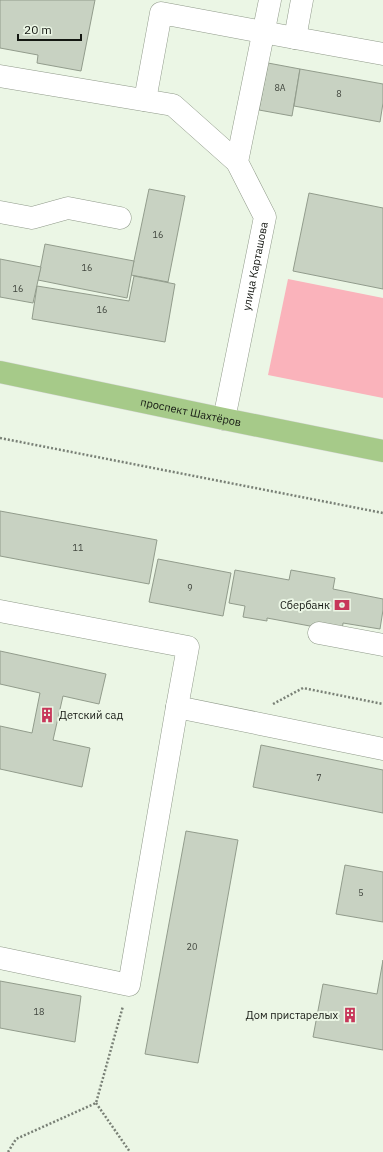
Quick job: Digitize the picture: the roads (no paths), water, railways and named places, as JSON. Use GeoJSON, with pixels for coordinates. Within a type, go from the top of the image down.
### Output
{"type":"FeatureCollection","features":[{"type":"Feature","properties":{"kind":"main road","name":"проспект Шахтёров"},"geometry":{"type":"LineString","coordinates":[[0,372],[383,451]]}},
{"type":"Feature","properties":{"kind":"lane"},"geometry":{"type":"LineString","coordinates":[[0,76],[173,105],[237,162],[270,0]]}},
{"type":"Feature","properties":{"kind":"lane"},"geometry":{"type":"LineString","coordinates":[[295,38],[302,0]]}},
{"type":"Feature","properties":{"kind":"lane"},"geometry":{"type":"LineString","coordinates":[[145,100],[161,13],[383,54]]}},
{"type":"Feature","properties":{"kind":"lane","name":"улица Карташова"},"geometry":{"type":"LineString","coordinates":[[224,419],[265,217],[237,162]]}},
{"type":"Feature","properties":{"kind":"lane"},"geometry":{"type":"LineString","coordinates":[[0,212],[32,218],[68,208],[120,218]]}},
{"type":"Feature","properties":{"kind":"lane"},"geometry":{"type":"LineString","coordinates":[[0,611],[188,647],[129,985],[0,958]]}},
{"type":"Feature","properties":{"kind":"lane"},"geometry":{"type":"LineString","coordinates":[[319,633],[383,645]]}},
{"type":"Feature","properties":{"kind":"lane"},"geometry":{"type":"LineString","coordinates":[[177,707],[383,749]]}},
{"type":"Feature","properties":{"kind":"place","name":"Сбербанк"},"geometry":{"type":"Point","coordinates":[342,605]}},
{"type":"Feature","properties":{"kind":"place","name":"Детский сад"},"geometry":{"type":"Point","coordinates":[47,715]}},
{"type":"Feature","properties":{"kind":"place","name":"Дом пристарелых"},"geometry":{"type":"Point","coordinates":[350,1015]}}]}
